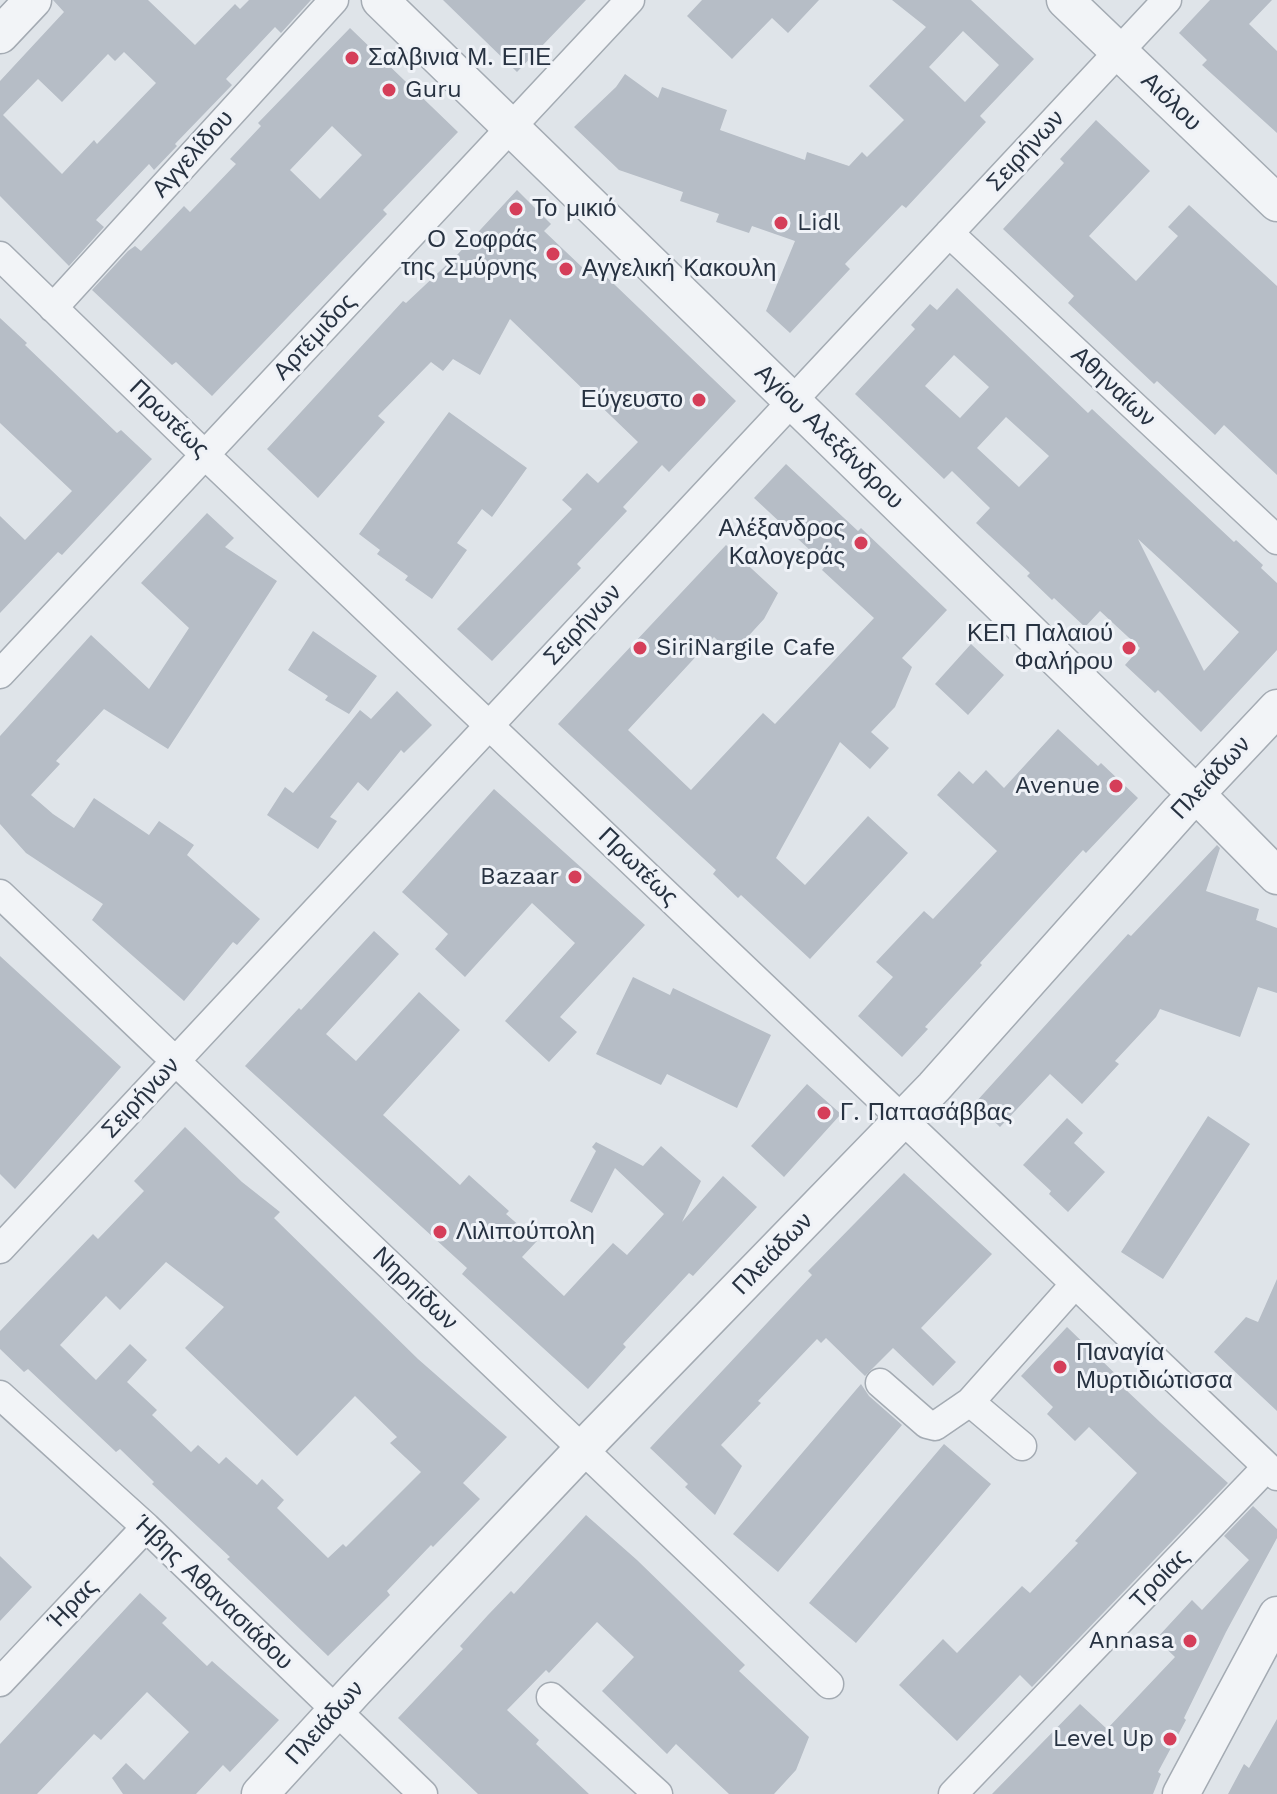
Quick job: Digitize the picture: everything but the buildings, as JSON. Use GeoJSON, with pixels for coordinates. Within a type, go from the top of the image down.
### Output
{"type":"FeatureCollection","features":[{"type":"Feature","properties":{"kind":"street"},"geometry":{"type":"LineString","coordinates":[[0,35],[33,0]]}},
{"type":"Feature","properties":{"kind":"street","name":"Αγγελίδου"},"geometry":{"type":"LineString","coordinates":[[53,308],[334,0]]}},
{"type":"Feature","properties":{"kind":"street","name":"Αγίου Αλεξάνδρου"},"geometry":{"type":"LineString","coordinates":[[380,0],[1277,876]]}},
{"type":"Feature","properties":{"kind":"street","name":"Αρτέμιδος"},"geometry":{"type":"LineString","coordinates":[[0,674],[630,0]]}},
{"type":"Feature","properties":{"kind":"street","name":"Αιόλου"},"geometry":{"type":"LineString","coordinates":[[1065,0],[1277,203]]}},
{"type":"Feature","properties":{"kind":"street","name":"Σειρήνων"},"geometry":{"type":"LineString","coordinates":[[0,1249],[1167,0]]}},
{"type":"Feature","properties":{"kind":"street","name":"Αθηναίων"},"geometry":{"type":"LineString","coordinates":[[949,233],[1277,540]]}},
{"type":"Feature","properties":{"kind":"street","name":"Πρωτέως"},"geometry":{"type":"LineString","coordinates":[[0,256],[1272,1472]]}},
{"type":"Feature","properties":{"kind":"street","name":"Πλειάδων"},"geometry":{"type":"LineString","coordinates":[[260,1794],[583,1450],[901,1120],[1277,708]]}},
{"type":"Feature","properties":{"kind":"street","name":"Νηρηίδων"},"geometry":{"type":"LineString","coordinates":[[0,894],[829,1684]]}},
{"type":"Feature","properties":{"kind":"street"},"geometry":{"type":"LineString","coordinates":[[880,1383],[927,1424],[935,1426],[970,1402],[1075,1284]]}},
{"type":"Feature","properties":{"kind":"street","name":"Ήβης Αθανασιάδου"},"geometry":{"type":"LineString","coordinates":[[0,1395],[146,1527],[423,1794]]}},
{"type":"Feature","properties":{"kind":"street"},"geometry":{"type":"LineString","coordinates":[[970,1402],[1022,1446]]}},
{"type":"Feature","properties":{"kind":"street","name":"Τροίας"},"geometry":{"type":"LineString","coordinates":[[953,1794],[1272,1472]]}},
{"type":"Feature","properties":{"kind":"street","name":"Ήρας"},"geometry":{"type":"LineString","coordinates":[[0,1682],[146,1527]]}},
{"type":"Feature","properties":{"kind":"street"},"geometry":{"type":"LineString","coordinates":[[1181,1794],[1277,1617]]}},
{"type":"Feature","properties":{"kind":"street"},"geometry":{"type":"LineString","coordinates":[[551,1697],[658,1794]]}},
{"type":"Feature","properties":{"kind":"place","name":"Σαλβινια Μ. ΕΠΕ"},"geometry":{"type":"Point","coordinates":[352,58]}},
{"type":"Feature","properties":{"kind":"place","name":"Guru"},"geometry":{"type":"Point","coordinates":[389,90]}},
{"type":"Feature","properties":{"kind":"place","name":"Το μικιό"},"geometry":{"type":"Point","coordinates":[516,209]}},
{"type":"Feature","properties":{"kind":"place","name":"Lidl"},"geometry":{"type":"Point","coordinates":[781,223]}},
{"type":"Feature","properties":{"kind":"place","name":"Ο Σοφράς της Σμύρνης"},"geometry":{"type":"Point","coordinates":[553,254]}},
{"type":"Feature","properties":{"kind":"place","name":"Αγγελική Κακουλη"},"geometry":{"type":"Point","coordinates":[566,269]}},
{"type":"Feature","properties":{"kind":"place","name":"Εύγευστο"},"geometry":{"type":"Point","coordinates":[699,400]}},
{"type":"Feature","properties":{"kind":"place","name":"Αλέξανδρος Καλογεράς"},"geometry":{"type":"Point","coordinates":[861,543]}},
{"type":"Feature","properties":{"kind":"place","name":"SiriNargile Cafe"},"geometry":{"type":"Point","coordinates":[640,648]}},
{"type":"Feature","properties":{"kind":"place","name":"ΚΕΠ Παλαιού Φαλήρου"},"geometry":{"type":"Point","coordinates":[1129,648]}},
{"type":"Feature","properties":{"kind":"place","name":"Avenue"},"geometry":{"type":"Point","coordinates":[1116,786]}},
{"type":"Feature","properties":{"kind":"place","name":"Bazaar"},"geometry":{"type":"Point","coordinates":[575,877]}},
{"type":"Feature","properties":{"kind":"place","name":"Γ. Παπασάββας"},"geometry":{"type":"Point","coordinates":[824,1113]}},
{"type":"Feature","properties":{"kind":"place","name":"Λιλιπούπολη"},"geometry":{"type":"Point","coordinates":[440,1232]}},
{"type":"Feature","properties":{"kind":"place","name":"Παναγία Μυρτιδιώτισσα"},"geometry":{"type":"Point","coordinates":[1060,1367]}},
{"type":"Feature","properties":{"kind":"place","name":"Annasa"},"geometry":{"type":"Point","coordinates":[1190,1641]}},
{"type":"Feature","properties":{"kind":"place","name":"Level Up"},"geometry":{"type":"Point","coordinates":[1170,1739]}}]}
